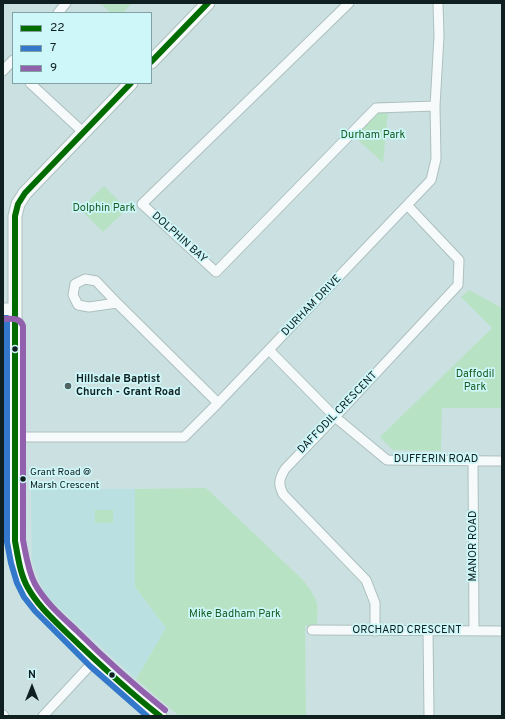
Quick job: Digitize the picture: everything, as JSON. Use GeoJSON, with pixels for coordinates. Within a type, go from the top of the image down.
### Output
{"type":"FeatureCollection","features":[{"type":"Feature","properties":{"kind":"street"},"geometry":{"type":"LineString","coordinates":[[59,12],[66,3]]}},
{"type":"Feature","properties":{"kind":"street"},"geometry":{"type":"LineString","coordinates":[[152,61],[208,3]]}},
{"type":"Feature","properties":{"kind":"street","name":"DOLPHIN BAY"},"geometry":{"type":"LineString","coordinates":[[349,3],[142,204],[216,272],[376,108],[435,106]]}},
{"type":"Feature","properties":{"kind":"street","name":"DURHAM DRIVE"},"geometry":{"type":"LineString","coordinates":[[16,437],[184,436],[218,403],[408,206],[431,180],[436,159],[435,106],[439,36],[438,3]]}},
{"type":"Feature","properties":{"kind":"street"},"geometry":{"type":"LineString","coordinates":[[31,84],[84,133]]}},
{"type":"Feature","properties":{"kind":"street"},"geometry":{"type":"LineString","coordinates":[[130,84],[84,133],[34,182],[18,204],[15,216],[9,310],[16,437],[9,498],[18,562],[32,594],[50,616],[95,660],[160,716]]}},
{"type":"Feature","properties":{"kind":"street","name":"DAFFODIL CRESCENT"},"geometry":{"type":"LineString","coordinates":[[376,631],[375,603],[366,580],[283,494],[279,487],[280,478],[285,469],[458,285],[459,260],[408,206]]}},
{"type":"Feature","properties":{"kind":"street"},"geometry":{"type":"LineString","coordinates":[[117,303],[89,308],[78,305],[73,295],[75,284],[85,279],[96,281],[218,403]]}},
{"type":"Feature","properties":{"kind":"street","name":"DUFFERIN ROAD"},"geometry":{"type":"LineString","coordinates":[[269,350],[335,417],[388,460],[502,461]]}},
{"type":"Feature","properties":{"kind":"street","name":"MANOR ROAD"},"geometry":{"type":"LineString","coordinates":[[473,461],[474,631]]}},
{"type":"Feature","properties":{"kind":"street","name":"ORCHARD CRESCENT"},"geometry":{"type":"LineString","coordinates":[[312,630],[502,631]]}},
{"type":"Feature","properties":{"kind":"street"},"geometry":{"type":"LineString","coordinates":[[428,631],[429,716]]}},
{"type":"Feature","properties":{"kind":"street"},"geometry":{"type":"LineString","coordinates":[[43,716],[95,660]]}},
{"type":"Feature","properties":{"kind":"shaded area"},"geometry":{"type":"Polygon","coordinates":[[[31,489],[135,489],[135,587],[166,628],[136,679],[45,595],[32,561],[31,489]]]}},
{"type":"Feature","properties":{"kind":"green space"},"geometry":{"type":"Polygon","coordinates":[[[100,3],[132,3],[124,12],[110,12],[100,3]]]}},
{"type":"Feature","properties":{"kind":"green space","name":"Durham Park"},"geometry":{"type":"Polygon","coordinates":[[[378,111],[388,111],[383,163],[354,136],[378,111]]]}},
{"type":"Feature","properties":{"kind":"green space","name":"Dolphin Park"},"geometry":{"type":"Polygon","coordinates":[[[104,186],[127,209],[103,232],[80,209],[104,186]]]}},
{"type":"Feature","properties":{"kind":"green space","name":"Daffodil Park"},"geometry":{"type":"Polygon","coordinates":[[[469,290],[502,308],[502,408],[442,408],[441,451],[393,450],[380,437],[492,328],[461,297],[469,290]]]}},
{"type":"Feature","properties":{"kind":"green space","name":"Mike Badham Park"},"geometry":{"type":"Polygon","coordinates":[[[206,488],[303,580],[314,596],[318,611],[317,625],[305,626],[306,716],[179,716],[136,679],[166,628],[135,587],[135,489],[206,488]]]}},
{"type":"Feature","properties":{"kind":"green space"},"geometry":{"type":"Polygon","coordinates":[[[95,510],[113,510],[113,523],[95,523],[95,510]]]}},
{"type":"Feature","properties":{"kind":"transit line","name":"22"},"geometry":{"type":"LineString","coordinates":[[152,61],[208,3]]}},
{"type":"Feature","properties":{"kind":"transit line","name":"22"},"geometry":{"type":"LineString","coordinates":[[130,84],[25,193],[18,204],[15,216],[15,541],[23,577],[32,595],[41,607],[102,666],[136,697],[160,716]]}},
{"type":"Feature","properties":{"kind":"transit line","name":"7"},"geometry":{"type":"LineString","coordinates":[[3,318],[7,318],[7,542],[17,583],[24,597],[35,611],[90,666],[147,716]]}},
{"type":"Feature","properties":{"kind":"transit line","name":"9"},"geometry":{"type":"LineString","coordinates":[[3,319],[20,321],[23,326],[23,540],[28,563],[35,584],[48,603],[97,651],[165,710]]}},
{"type":"Feature","properties":{"kind":"place","name":"Hillsdale Baptist Church - Grant Road"},"geometry":{"type":"Point","coordinates":[68,386]}},
{"type":"Feature","properties":{"kind":"place","name":"Grant Road @ Marsh Crescent"},"geometry":{"type":"Point","coordinates":[23,479]}}]}
